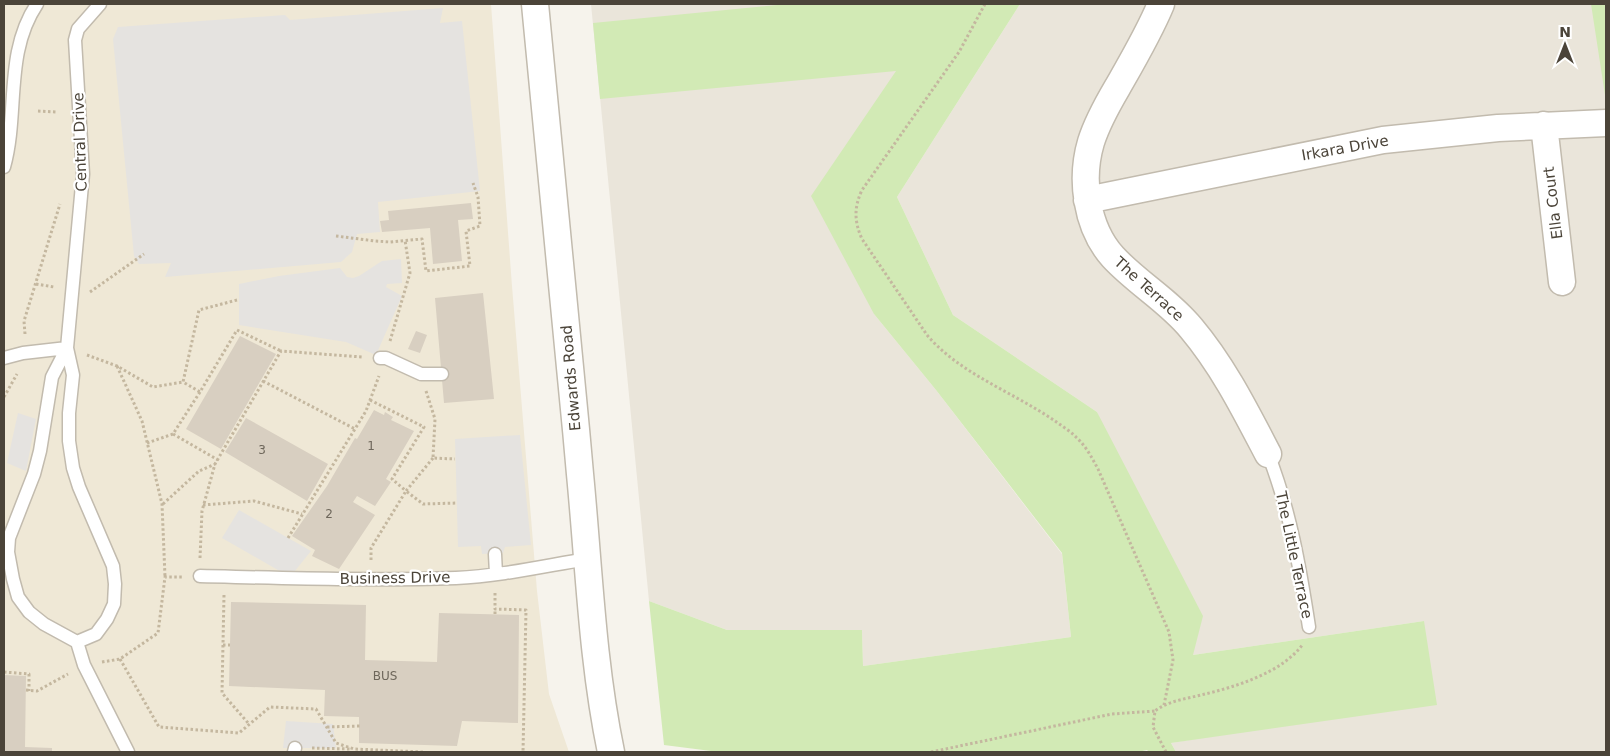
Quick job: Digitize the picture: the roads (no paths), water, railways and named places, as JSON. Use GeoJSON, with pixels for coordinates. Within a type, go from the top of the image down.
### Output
{"type":"FeatureCollection","features":[{"type":"Feature","properties":{"kind":"street","name":"Edwards Road"},"geometry":{"type":"LineString","coordinates":[[535,4],[601,698],[611,752]]}},
{"type":"Feature","properties":{"kind":"street","name":"The Terrace"},"geometry":{"type":"LineString","coordinates":[[1161,4],[1146,37],[1106,108],[1091,141],[1085,172],[1087,200],[1092,220],[1104,246],[1123,267],[1174,310],[1203,342],[1240,400],[1268,454]]}},
{"type":"Feature","properties":{"kind":"street","name":"Irkara Drive"},"geometry":{"type":"LineString","coordinates":[[1087,200],[1383,140],[1498,128],[1606,123]]}},
{"type":"Feature","properties":{"kind":"street","name":"Ella Court"},"geometry":{"type":"LineString","coordinates":[[1544,125],[1562,282]]}},
{"type":"Feature","properties":{"kind":"lane"},"geometry":{"type":"LineString","coordinates":[[4,167],[18,46],[28,16],[37,4]]}},
{"type":"Feature","properties":{"kind":"lane","name":"Central Drive"},"geometry":{"type":"LineString","coordinates":[[67,348],[52,378],[40,451],[34,474],[9,538],[8,552],[18,597],[29,612],[44,624],[77,642],[96,634],[108,619],[114,604],[115,584],[113,566],[79,487],[73,468],[69,441],[69,412],[73,376],[67,348],[83,174],[75,40],[78,30],[100,4]]}},
{"type":"Feature","properties":{"kind":"lane"},"geometry":{"type":"LineString","coordinates":[[4,358],[23,353],[67,348]]}},
{"type":"Feature","properties":{"kind":"lane"},"geometry":{"type":"LineString","coordinates":[[383,358],[420,374],[442,374]]}},
{"type":"Feature","properties":{"kind":"lane","name":"The Little Terrace"},"geometry":{"type":"LineString","coordinates":[[1268,454],[1281,488],[1298,560],[1309,627]]}},
{"type":"Feature","properties":{"kind":"lane"},"geometry":{"type":"LineString","coordinates":[[495,554],[496,574]]}},
{"type":"Feature","properties":{"kind":"lane","name":"Business Drive"},"geometry":{"type":"LineString","coordinates":[[200,576],[318,579],[456,578],[496,574],[587,559]]}},
{"type":"Feature","properties":{"kind":"lane"},"geometry":{"type":"LineString","coordinates":[[77,642],[84,665],[128,752]]}}]}
